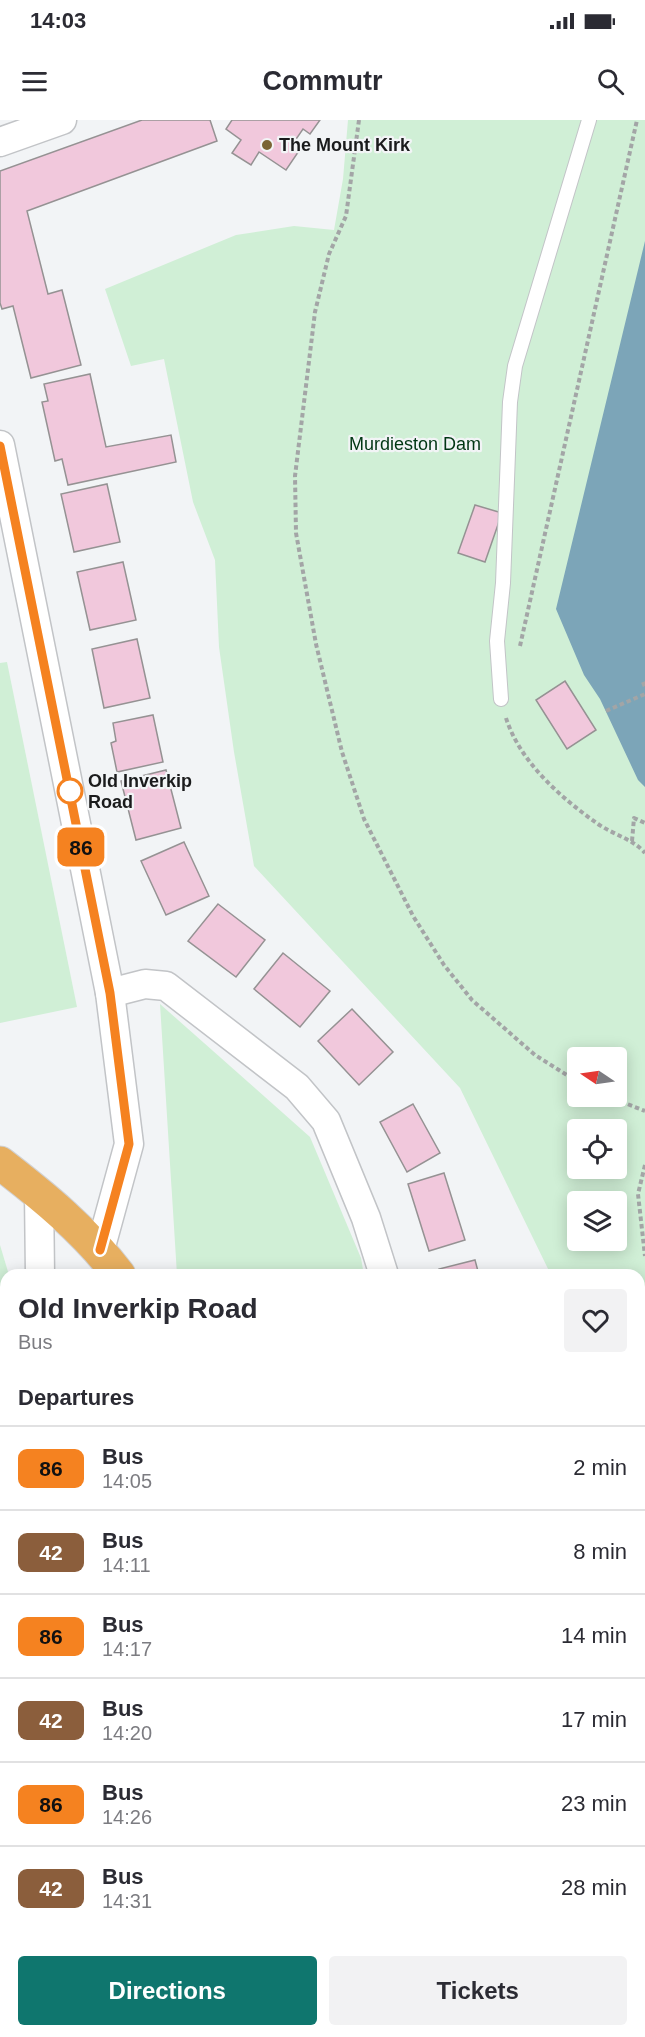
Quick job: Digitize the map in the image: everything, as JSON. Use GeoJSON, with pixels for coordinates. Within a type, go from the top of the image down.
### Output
{"type":"FeatureCollection","features":[{"type":"Feature","properties":{"kind":"highway"},"geometry":{"type":"LineString","coordinates":[[0,1163],[39,1193],[100,1250],[114,1269]]}},
{"type":"Feature","properties":{"kind":"street"},"geometry":{"type":"LineString","coordinates":[[0,142],[62,120]]}},
{"type":"Feature","properties":{"kind":"street"},"geometry":{"type":"LineString","coordinates":[[0,446],[110,993],[129,1144],[100,1250]]}},
{"type":"Feature","properties":{"kind":"street"},"geometry":{"type":"LineString","coordinates":[[110,993],[145,984],[166,986],[297,1087],[326,1121],[366,1218],[382,1269]]}},
{"type":"Feature","properties":{"kind":"street"},"geometry":{"type":"LineString","coordinates":[[39,1193],[40,1269]]}},
{"type":"Feature","properties":{"kind":"lane"},"geometry":{"type":"LineString","coordinates":[[501,699],[497,641],[504,563],[510,402],[515,366],[589,120]]}},
{"type":"Feature","properties":{"kind":"path"},"geometry":{"type":"LineString","coordinates":[[359,120],[346,216],[329,254],[315,312],[295,476],[296,533],[316,644],[342,752],[364,819],[413,916],[444,965],[472,1000],[535,1055],[567,1075]]}},
{"type":"Feature","properties":{"kind":"path"},"geometry":{"type":"LineString","coordinates":[[518,657],[637,120]]}},
{"type":"Feature","properties":{"kind":"path"},"geometry":{"type":"LineString","coordinates":[[606,711],[645,694]]}},
{"type":"Feature","properties":{"kind":"path"},"geometry":{"type":"LineString","coordinates":[[501,699],[512,735],[539,773],[599,825],[632,841],[643,851]]}},
{"type":"Feature","properties":{"kind":"path"},"geometry":{"type":"LineString","coordinates":[[632,841],[634,818],[644,823]]}},
{"type":"Feature","properties":{"kind":"path"},"geometry":{"type":"LineString","coordinates":[[627,1104],[645,1111]]}},
{"type":"Feature","properties":{"kind":"path"},"geometry":{"type":"LineString","coordinates":[[645,1165],[638,1194],[645,1256]]}},
{"type":"Feature","properties":{"kind":"green space","name":"Murdieston Dam"},"geometry":{"type":"Polygon","coordinates":[[[348,120],[645,120],[645,1269],[548,1269],[460,1088],[254,866],[219,647],[215,560],[193,502],[164,359],[131,366],[105,289],[236,235],[294,226],[334,230],[343,179],[348,120]]]}},
{"type":"Feature","properties":{"kind":"green space"},"geometry":{"type":"Polygon","coordinates":[[[7,662],[77,1007],[0,1023],[0,663],[7,662]]]}},
{"type":"Feature","properties":{"kind":"green space"},"geometry":{"type":"Polygon","coordinates":[[[160,1004],[310,1137],[361,1258],[363,1269],[177,1269],[160,1004]]]}},
{"type":"Feature","properties":{"kind":"green space"},"geometry":{"type":"Polygon","coordinates":[[[0,1245],[7,1269],[0,1269],[0,1245]]]}},
{"type":"Feature","properties":{"kind":"water"},"geometry":{"type":"Polygon","coordinates":[[[645,241],[645,787],[638,780],[600,699],[584,675],[556,609],[645,241]]]}},
{"type":"Feature","properties":{"kind":"building"},"geometry":{"type":"Polygon","coordinates":[[[142,120],[210,120],[217,141],[27,211],[48,294],[62,290],[81,365],[31,378],[13,306],[2,309],[0,303],[0,171],[142,120]]]}},
{"type":"Feature","properties":{"kind":"building","name":"The Mount Kirk"},"geometry":{"type":"Polygon","coordinates":[[[232,120],[320,120],[310,134],[303,129],[294,142],[301,148],[286,170],[259,152],[251,165],[232,153],[241,140],[226,129],[232,120]]]}},
{"type":"Feature","properties":{"kind":"building"},"geometry":{"type":"Polygon","coordinates":[[[90,374],[106,447],[171,435],[176,462],[68,485],[62,459],[55,461],[42,402],[48,401],[44,384],[90,374]]]}},
{"type":"Feature","properties":{"kind":"building"},"geometry":{"type":"Polygon","coordinates":[[[107,484],[120,542],[74,552],[61,494],[107,484]]]}},
{"type":"Feature","properties":{"kind":"building"},"geometry":{"type":"Polygon","coordinates":[[[475,505],[502,513],[485,562],[458,553],[475,505]]]}},
{"type":"Feature","properties":{"kind":"building"},"geometry":{"type":"Polygon","coordinates":[[[123,562],[136,620],[90,630],[77,572],[123,562]]]}},
{"type":"Feature","properties":{"kind":"building"},"geometry":{"type":"Polygon","coordinates":[[[137,639],[150,698],[104,708],[92,649],[137,639]]]}},
{"type":"Feature","properties":{"kind":"building"},"geometry":{"type":"Polygon","coordinates":[[[565,681],[596,730],[567,749],[536,700],[565,681]]]}},
{"type":"Feature","properties":{"kind":"building"},"geometry":{"type":"Polygon","coordinates":[[[153,715],[163,762],[117,772],[111,743],[116,741],[113,723],[153,715]]]}},
{"type":"Feature","properties":{"kind":"building"},"geometry":{"type":"Polygon","coordinates":[[[166,770],[181,828],[136,840],[121,781],[166,770]]]}},
{"type":"Feature","properties":{"kind":"building"},"geometry":{"type":"Polygon","coordinates":[[[184,842],[209,896],[166,915],[141,861],[184,842]]]}},
{"type":"Feature","properties":{"kind":"building"},"geometry":{"type":"Polygon","coordinates":[[[218,904],[265,940],[236,977],[188,941],[218,904]]]}},
{"type":"Feature","properties":{"kind":"building"},"geometry":{"type":"Polygon","coordinates":[[[283,953],[330,991],[300,1027],[254,989],[283,953]]]}},
{"type":"Feature","properties":{"kind":"building"},"geometry":{"type":"Polygon","coordinates":[[[352,1009],[393,1052],[359,1085],[318,1041],[352,1009]]]}},
{"type":"Feature","properties":{"kind":"building"},"geometry":{"type":"Polygon","coordinates":[[[413,1104],[440,1153],[407,1172],[380,1122],[413,1104]]]}},
{"type":"Feature","properties":{"kind":"building"},"geometry":{"type":"Polygon","coordinates":[[[444,1173],[465,1240],[429,1251],[408,1184],[444,1173]]]}},
{"type":"Feature","properties":{"kind":"building"},"geometry":{"type":"Polygon","coordinates":[[[475,1260],[477,1269],[439,1269],[475,1260]]]}},
{"type":"Feature","properties":{"kind":"bus line","name":"86"},"geometry":{"type":"LineString","coordinates":[[0,446],[18,524],[110,993],[129,1144],[100,1250]]}},
{"type":"Feature","properties":{"kind":"place","name":"The Mount Kirk"},"geometry":{"type":"Point","coordinates":[267,145]}},
{"type":"Feature","properties":{"kind":"place","name":"Old Inverkip Road"},"geometry":{"type":"Point","coordinates":[70,791]}}]}
